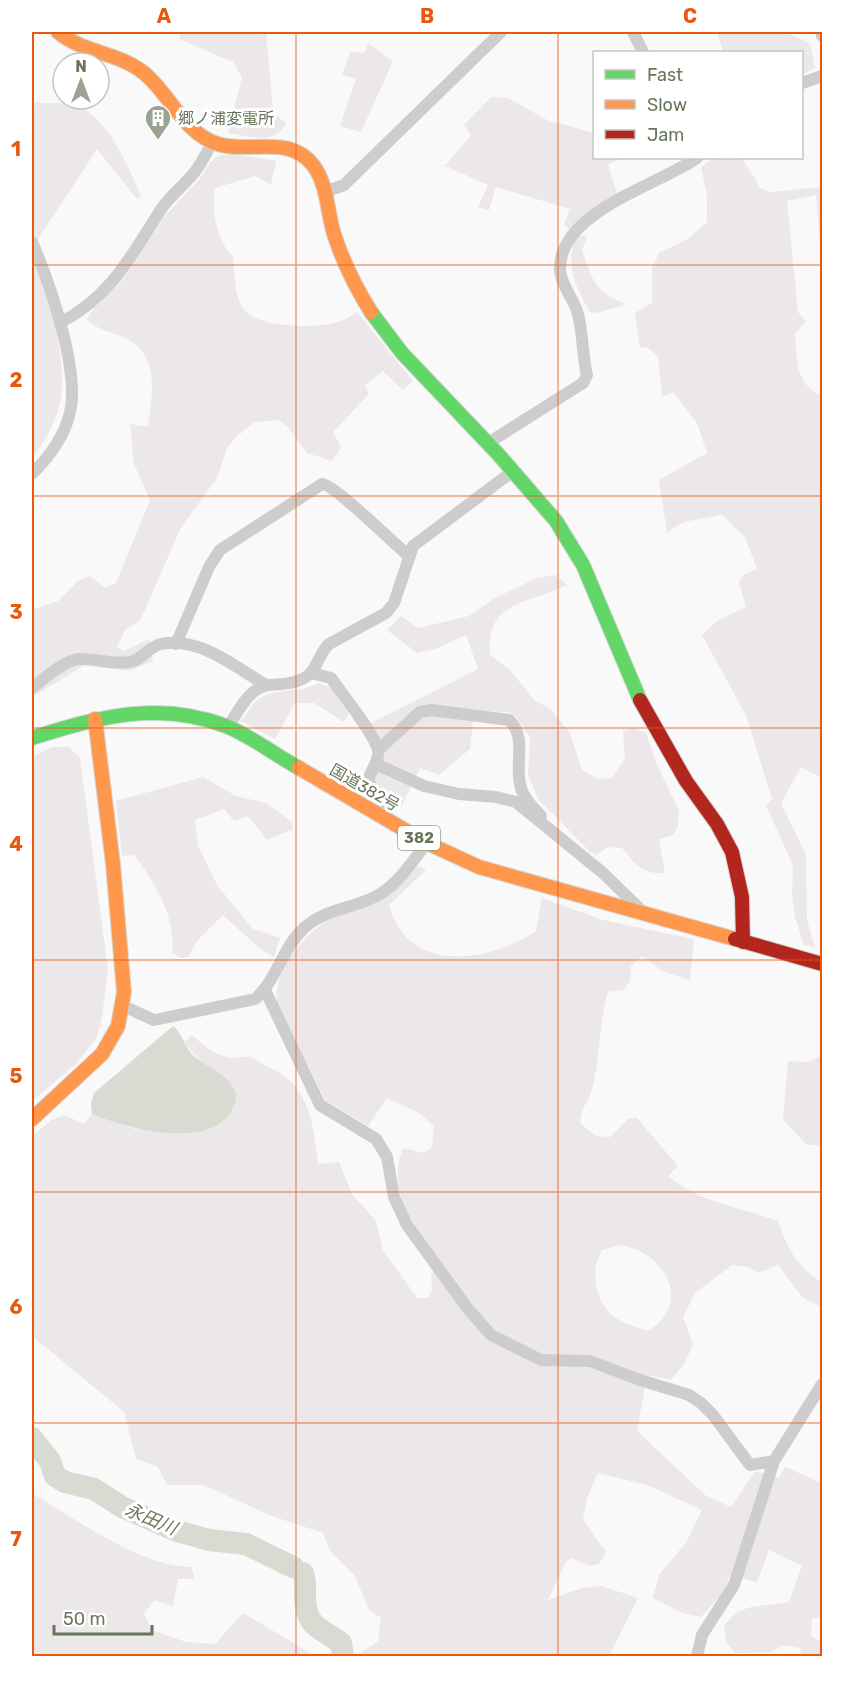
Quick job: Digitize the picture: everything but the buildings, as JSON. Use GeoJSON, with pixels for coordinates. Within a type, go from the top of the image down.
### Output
{"type":"FeatureCollection","features":[{"type":"Feature","properties":{"kind":"main road"},"geometry":{"type":"LineString","coordinates":[[58,32],[69,43],[114,57],[141,70],[200,135],[212,143],[233,147],[278,146],[290,149],[307,159],[318,172],[335,237],[369,310],[413,364],[488,443],[557,522],[580,561],[621,662],[647,712],[687,782],[725,834],[738,870],[743,942]]}},
{"type":"Feature","properties":{"kind":"main road","name":"国道382号"},"geometry":{"type":"LineString","coordinates":[[32,738],[134,710],[156,709],[197,715],[228,727],[427,843],[479,867],[822,964]]}},
{"type":"Feature","properties":{"kind":"main road"},"geometry":{"type":"LineString","coordinates":[[32,1119],[102,1054],[111,1041],[123,1006],[123,967],[100,747],[95,719]]}},
{"type":"Feature","properties":{"kind":"street"},"geometry":{"type":"LineString","coordinates":[[325,192],[344,185],[501,32]]}},
{"type":"Feature","properties":{"kind":"street"},"geometry":{"type":"LineString","coordinates":[[633,32],[642,51]]}},
{"type":"Feature","properties":{"kind":"street"},"geometry":{"type":"LineString","coordinates":[[803,82],[822,76]]}},
{"type":"Feature","properties":{"kind":"street"},"geometry":{"type":"LineString","coordinates":[[60,323],[83,311],[104,291],[137,251],[170,197],[194,174],[212,143]]}},
{"type":"Feature","properties":{"kind":"street"},"geometry":{"type":"LineString","coordinates":[[488,443],[583,383],[586,375],[578,313],[560,271],[565,246],[571,235],[600,211],[685,162]]}},
{"type":"Feature","properties":{"kind":"street"},"geometry":{"type":"LineString","coordinates":[[32,242],[47,277],[66,349],[70,414],[57,442],[32,474]]}},
{"type":"Feature","properties":{"kind":"street"},"geometry":{"type":"LineString","coordinates":[[311,674],[323,650],[329,644],[374,620],[394,603],[413,546],[513,471]]}},
{"type":"Feature","properties":{"kind":"street"},"geometry":{"type":"LineString","coordinates":[[176,644],[209,567],[220,550],[322,483],[337,489],[387,539],[409,556]]}},
{"type":"Feature","properties":{"kind":"street"},"geometry":{"type":"LineString","coordinates":[[32,688],[77,659],[112,663],[133,662],[154,646],[176,644],[198,647],[225,659],[266,685]]}},
{"type":"Feature","properties":{"kind":"street"},"geometry":{"type":"LineString","coordinates":[[228,727],[244,702],[266,685],[291,682],[311,674],[331,678],[378,750]]}},
{"type":"Feature","properties":{"kind":"street"},"geometry":{"type":"LineString","coordinates":[[386,818],[368,780],[376,764],[378,750],[420,712],[431,710],[509,720],[517,727],[521,789],[553,831]]}},
{"type":"Feature","properties":{"kind":"street"},"geometry":{"type":"LineString","coordinates":[[376,764],[423,786],[516,802],[553,831],[575,853],[603,873],[645,914]]}},
{"type":"Feature","properties":{"kind":"street"},"geometry":{"type":"LineString","coordinates":[[123,1006],[154,1020],[168,1019],[255,999],[265,990],[291,943],[304,927],[321,915],[380,894],[405,871],[427,843]]}},
{"type":"Feature","properties":{"kind":"street"},"geometry":{"type":"LineString","coordinates":[[265,990],[320,1105],[365,1130],[376,1139],[387,1156],[394,1197],[407,1225],[468,1309],[491,1335],[541,1360],[591,1361],[637,1379],[689,1395],[702,1402],[734,1440],[750,1466],[774,1461]]}},
{"type":"Feature","properties":{"kind":"street"},"geometry":{"type":"LineString","coordinates":[[697,1656],[702,1635],[734,1585],[774,1461],[822,1384]]}},
{"type":"Feature","properties":{"kind":"shaded area"},"geometry":{"type":"Polygon","coordinates":[[[182,32],[266,32],[273,111],[286,124],[281,131],[261,138],[228,133],[242,77],[233,62],[179,39],[182,32]]]}},
{"type":"Feature","properties":{"kind":"shaded area"},"geometry":{"type":"Polygon","coordinates":[[[717,32],[784,32],[810,43],[815,68],[803,74],[803,51],[723,51],[717,32]]]}},
{"type":"Feature","properties":{"kind":"shaded area"},"geometry":{"type":"Polygon","coordinates":[[[368,43],[393,61],[361,132],[340,126],[356,79],[342,75],[350,52],[365,53],[368,43]]]}},
{"type":"Feature","properties":{"kind":"shaded area"},"geometry":{"type":"Polygon","coordinates":[[[491,97],[508,98],[547,120],[593,133],[593,159],[620,159],[608,164],[618,197],[570,230],[564,224],[570,209],[496,187],[489,210],[478,207],[488,185],[445,166],[471,135],[464,125],[491,97]]]}},
{"type":"Feature","properties":{"kind":"shaded area"},"geometry":{"type":"Polygon","coordinates":[[[32,101],[51,103],[51,111],[86,111],[104,127],[113,140],[141,195],[137,199],[97,149],[32,248],[32,101]]]}},
{"type":"Feature","properties":{"kind":"shaded area"},"geometry":{"type":"Polygon","coordinates":[[[220,155],[240,155],[276,161],[271,185],[255,176],[215,188],[216,224],[222,242],[233,256],[237,293],[247,313],[266,322],[307,326],[332,324],[357,312],[413,381],[403,390],[383,371],[365,385],[369,394],[333,432],[341,447],[332,461],[307,453],[287,426],[279,420],[255,422],[236,437],[227,448],[217,478],[180,529],[141,619],[125,630],[117,647],[124,651],[149,639],[153,661],[128,671],[85,665],[32,697],[32,610],[58,601],[78,581],[90,576],[105,588],[116,583],[150,500],[134,464],[130,424],[148,427],[152,389],[149,365],[136,345],[87,320],[94,307],[121,282],[165,216],[199,180],[210,162],[220,155]]]}},
{"type":"Feature","properties":{"kind":"shaded area"},"geometry":{"type":"Polygon","coordinates":[[[713,159],[743,159],[761,189],[770,192],[821,187],[822,266],[816,195],[787,201],[798,312],[806,322],[795,333],[797,362],[807,385],[822,396],[822,778],[801,767],[781,803],[806,855],[807,920],[815,947],[804,945],[795,917],[792,895],[793,866],[766,805],[772,799],[746,715],[702,635],[717,621],[746,607],[739,582],[745,574],[757,569],[745,537],[722,515],[683,522],[667,533],[659,480],[707,453],[697,423],[673,392],[662,397],[658,356],[648,348],[640,347],[635,313],[652,303],[652,268],[659,253],[688,239],[707,222],[707,195],[701,167],[713,159]]]}},
{"type":"Feature","properties":{"kind":"shaded area"},"geometry":{"type":"Polygon","coordinates":[[[578,235],[587,236],[582,250],[596,284],[608,295],[627,304],[597,313],[590,312],[576,283],[571,264],[571,255],[578,235]]]}},
{"type":"Feature","properties":{"kind":"shaded area"},"geometry":{"type":"Polygon","coordinates":[[[32,256],[52,310],[62,375],[56,417],[32,459],[32,256]]]}},
{"type":"Feature","properties":{"kind":"shaded area"},"geometry":{"type":"Polygon","coordinates":[[[556,575],[567,585],[512,606],[502,614],[490,637],[490,655],[511,671],[534,700],[552,710],[570,733],[582,770],[598,779],[612,778],[625,758],[623,731],[634,728],[646,733],[657,765],[679,810],[678,827],[673,835],[659,839],[665,873],[645,870],[635,863],[622,848],[607,847],[597,855],[590,852],[539,800],[528,776],[530,738],[517,718],[509,712],[474,711],[470,749],[439,775],[420,768],[401,807],[386,803],[372,777],[382,763],[371,723],[478,669],[466,635],[435,649],[417,653],[387,630],[401,616],[418,628],[469,616],[495,598],[537,578],[556,575]]]}},
{"type":"Feature","properties":{"kind":"shaded area"},"geometry":{"type":"Polygon","coordinates":[[[318,683],[332,687],[349,714],[344,722],[314,703],[295,703],[275,739],[241,721],[253,704],[262,697],[277,692],[311,687],[318,683]]]}},
{"type":"Feature","properties":{"kind":"shaded area"},"geometry":{"type":"Polygon","coordinates":[[[52,747],[69,747],[80,758],[108,970],[97,1037],[77,1063],[32,1101],[32,757],[52,747]]]}},
{"type":"Feature","properties":{"kind":"shaded area"},"geometry":{"type":"Polygon","coordinates":[[[203,777],[236,796],[266,803],[292,822],[293,829],[267,840],[248,816],[234,821],[224,809],[195,820],[198,846],[217,885],[253,929],[280,938],[274,957],[259,948],[223,915],[197,941],[188,957],[182,958],[172,953],[171,927],[156,888],[134,855],[122,856],[116,801],[203,777]]]}},
{"type":"Feature","properties":{"kind":"shaded area"},"geometry":{"type":"Polygon","coordinates":[[[418,866],[426,870],[389,905],[399,928],[413,943],[431,952],[452,956],[473,955],[517,942],[536,931],[542,898],[603,920],[694,939],[690,980],[664,972],[642,956],[631,966],[630,981],[623,990],[608,992],[595,1077],[580,1123],[596,1136],[610,1137],[628,1119],[637,1118],[678,1166],[668,1176],[706,1198],[778,1221],[785,1240],[799,1263],[822,1282],[822,1307],[803,1298],[778,1265],[758,1273],[748,1267],[732,1265],[695,1293],[683,1317],[693,1345],[684,1364],[671,1380],[647,1375],[637,1431],[705,1495],[731,1507],[755,1471],[779,1478],[785,1467],[822,1483],[822,1617],[812,1619],[811,1636],[822,1643],[822,1656],[800,1656],[801,1648],[783,1645],[771,1652],[735,1653],[726,1642],[724,1626],[738,1613],[753,1607],[789,1602],[802,1566],[769,1550],[757,1582],[730,1576],[722,1594],[701,1617],[682,1613],[653,1598],[659,1575],[687,1541],[702,1510],[647,1485],[598,1473],[587,1498],[583,1520],[606,1552],[599,1564],[589,1566],[571,1558],[566,1562],[548,1600],[582,1588],[602,1586],[638,1598],[609,1656],[356,1656],[378,1641],[381,1618],[369,1610],[355,1576],[330,1551],[323,1533],[269,1515],[204,1485],[167,1485],[158,1467],[136,1459],[124,1412],[32,1336],[32,1137],[51,1120],[64,1115],[84,1124],[92,1114],[135,1129],[186,1133],[227,1080],[205,1066],[184,1043],[192,1035],[217,1054],[230,1058],[252,1058],[280,1073],[291,1082],[300,1093],[311,1119],[318,1164],[339,1162],[352,1194],[376,1221],[383,1250],[417,1298],[428,1298],[432,1290],[431,1275],[442,1264],[406,1210],[398,1180],[398,1165],[403,1148],[424,1153],[432,1147],[434,1126],[419,1113],[387,1098],[368,1126],[326,1101],[277,1002],[277,988],[281,974],[288,960],[308,936],[332,917],[388,895],[418,866]],[[619,1245],[602,1250],[595,1279],[600,1299],[612,1315],[648,1331],[662,1319],[669,1306],[671,1293],[668,1279],[660,1267],[635,1249],[619,1245]]]}},
{"type":"Feature","properties":{"kind":"shaded area"},"geometry":{"type":"Polygon","coordinates":[[[173,1026],[191,1053],[232,1085],[236,1097],[230,1113],[218,1124],[203,1131],[184,1133],[144,1130],[92,1114],[91,1104],[94,1093],[173,1026]]]}},
{"type":"Feature","properties":{"kind":"shaded area"},"geometry":{"type":"Polygon","coordinates":[[[822,1055],[822,1146],[806,1144],[783,1120],[788,1061],[808,1062],[822,1055]]]}},
{"type":"Feature","properties":{"kind":"shaded area"},"geometry":{"type":"Polygon","coordinates":[[[32,1493],[130,1550],[172,1565],[191,1567],[195,1579],[178,1579],[173,1606],[154,1600],[144,1614],[152,1630],[186,1642],[215,1644],[243,1613],[312,1654],[327,1656],[32,1656],[32,1493]]]}},
{"type":"Feature","properties":{"kind":"waterway","name":"永田川"},"geometry":{"type":"LineString","coordinates":[[32,1438],[50,1461],[55,1476],[65,1482],[94,1489],[122,1507],[177,1531],[209,1540],[246,1544],[293,1567]]}},
{"type":"Feature","properties":{"kind":"waterway","name":"永田川"},"geometry":{"type":"LineString","coordinates":[[303,1573],[308,1615],[315,1625],[341,1643],[343,1656]]}},
{"type":"Feature","properties":{"kind":"traffic: fast"},"geometry":{"type":"LineString","coordinates":[[371,312],[402,353],[498,454],[556,521],[583,565],[640,700]]}},
{"type":"Feature","properties":{"kind":"traffic: fast"},"geometry":{"type":"LineString","coordinates":[[32,738],[105,718],[129,714],[177,714],[201,718],[226,726],[299,768]]}},
{"type":"Feature","properties":{"kind":"traffic: slow"},"geometry":{"type":"LineString","coordinates":[[58,32],[78,44],[123,61],[144,73],[186,123],[206,139],[230,147],[281,147],[303,156],[313,165],[322,181],[338,244],[350,274],[371,312]]}},
{"type":"Feature","properties":{"kind":"traffic: slow"},"geometry":{"type":"LineString","coordinates":[[32,1119],[102,1054],[118,1026],[124,992],[113,864],[95,719]]}},
{"type":"Feature","properties":{"kind":"traffic: slow"},"geometry":{"type":"LineString","coordinates":[[299,768],[427,843],[479,867],[735,939]]}},
{"type":"Feature","properties":{"kind":"traffic: jam"},"geometry":{"type":"LineString","coordinates":[[640,700],[686,781],[717,824],[732,852],[742,897],[743,942]]}},
{"type":"Feature","properties":{"kind":"traffic: jam"},"geometry":{"type":"LineString","coordinates":[[735,939],[822,964]]}},
{"type":"Feature","properties":{"kind":"place","name":"郷ノ浦変電所"},"geometry":{"type":"Point","coordinates":[158,141]}}]}
